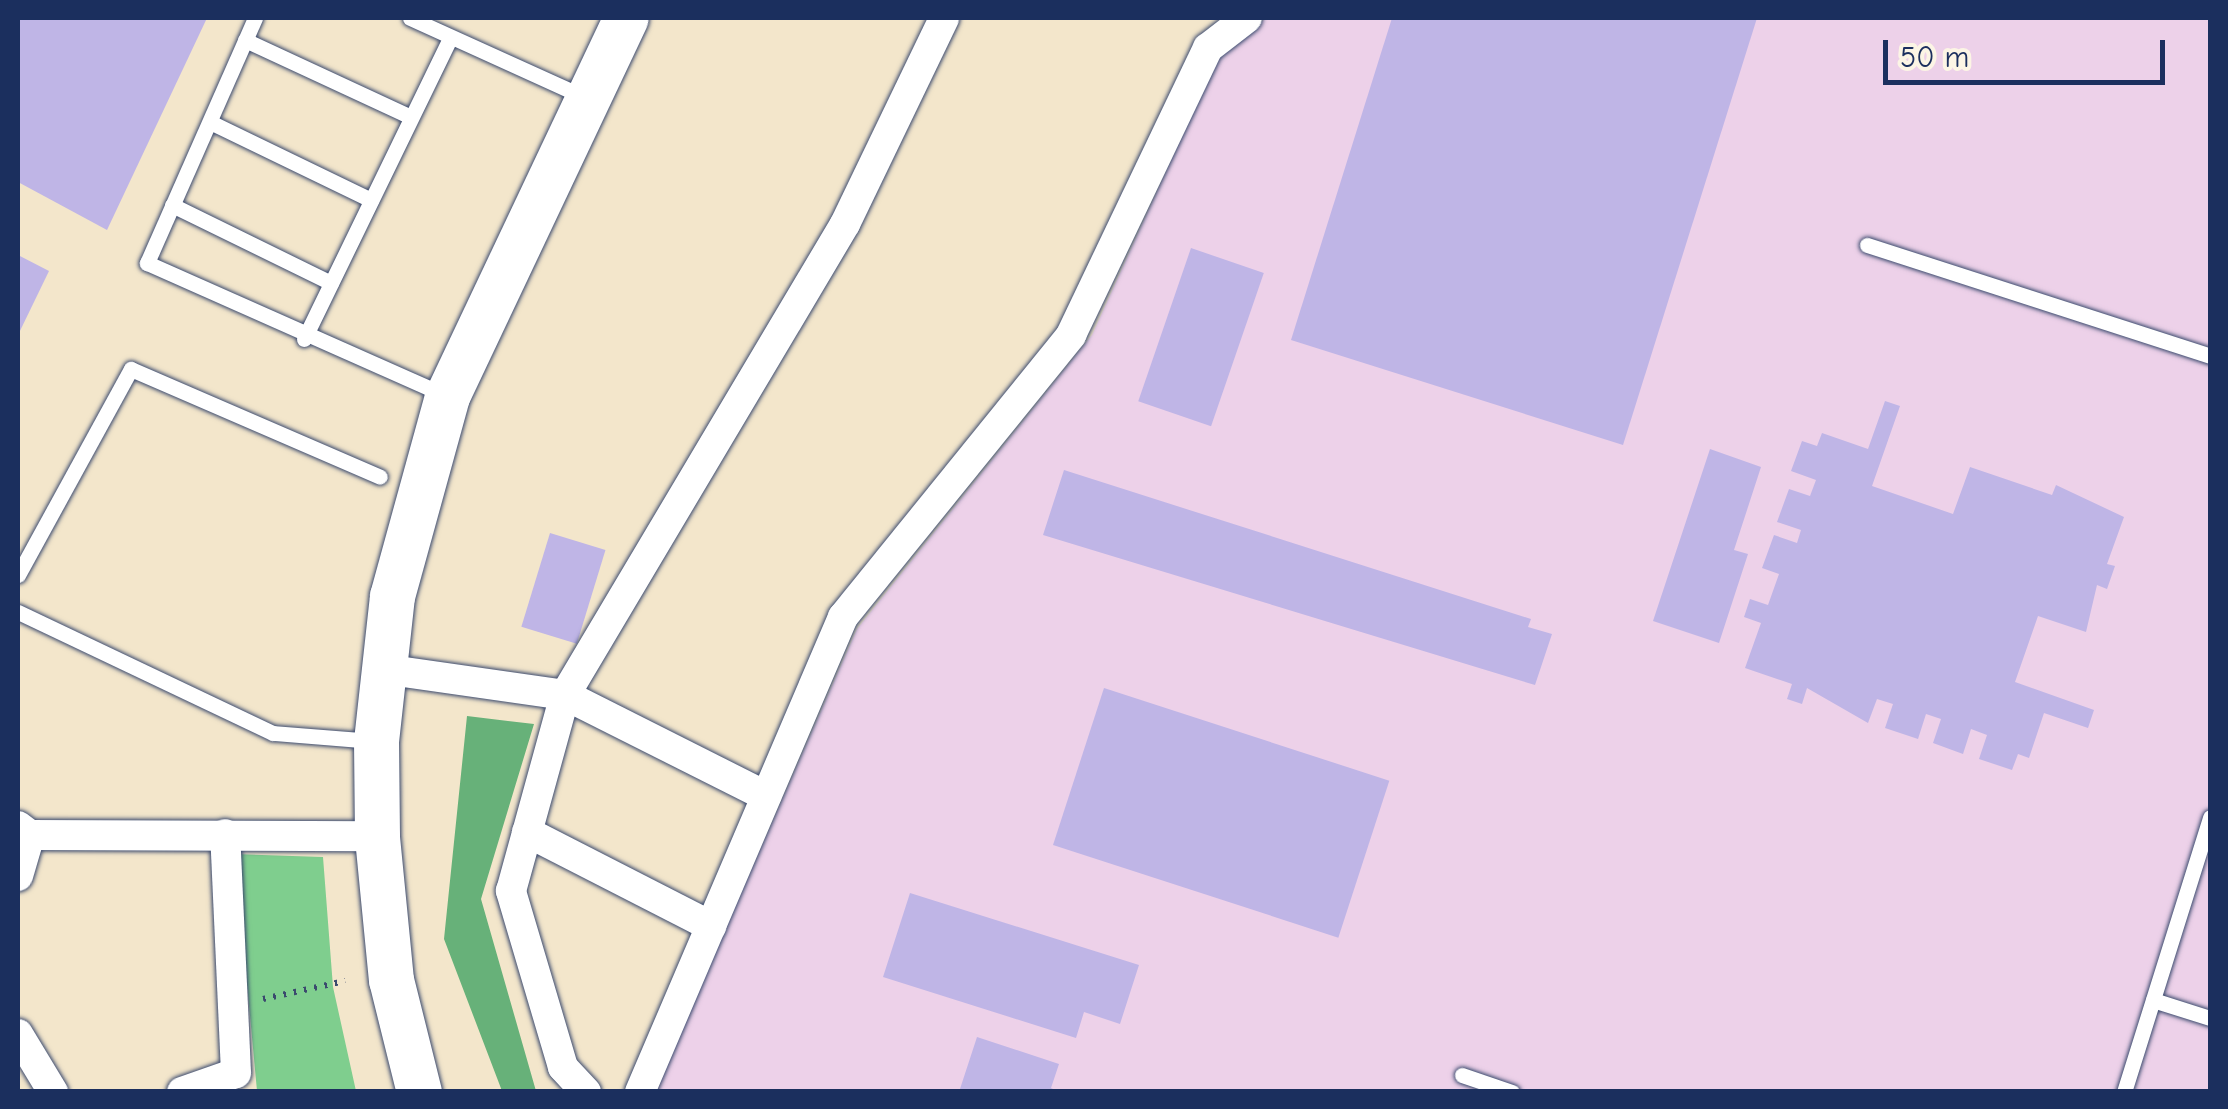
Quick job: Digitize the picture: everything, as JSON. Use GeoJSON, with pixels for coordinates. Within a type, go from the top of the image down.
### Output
{"type":"FeatureCollection","features":[{"type":"Feature","properties":{"kind":"street"},"geometry":{"type":"LineString","coordinates":[[419,1092],[391,980],[377,836],[376,741],[383,669],[409,518],[447,396],[626,18]]}},
{"type":"Feature","properties":{"kind":"street"},"geometry":{"type":"LineString","coordinates":[[586,1092],[563,1067],[511,891],[566,696],[845,224],[944,18]]}},
{"type":"Feature","properties":{"kind":"street"},"geometry":{"type":"LineString","coordinates":[[640,1092],[843,616],[1071,336],[1208,48],[1247,18]]}},
{"type":"Feature","properties":{"kind":"street"},"geometry":{"type":"LineString","coordinates":[[383,669],[566,696],[766,796]]}},
{"type":"Feature","properties":{"kind":"street"},"geometry":{"type":"LineString","coordinates":[[18,876],[24,830],[377,836]]}},
{"type":"Feature","properties":{"kind":"street"},"geometry":{"type":"LineString","coordinates":[[527,832],[711,926]]}},
{"type":"Feature","properties":{"kind":"street"},"geometry":{"type":"LineString","coordinates":[[182,1092],[236,1073],[225,834]]}},
{"type":"Feature","properties":{"kind":"street"},"geometry":{"type":"LineString","coordinates":[[18,1034],[53,1092]]}},
{"type":"Feature","properties":{"kind":"lane"},"geometry":{"type":"LineString","coordinates":[[255,18],[147,262],[304,339],[447,396]]}},
{"type":"Feature","properties":{"kind":"lane"},"geometry":{"type":"LineString","coordinates":[[410,18],[586,98]]}},
{"type":"Feature","properties":{"kind":"lane"},"geometry":{"type":"LineString","coordinates":[[304,339],[450,38]]}},
{"type":"Feature","properties":{"kind":"lane"},"geometry":{"type":"LineString","coordinates":[[246,40],[411,118]]}},
{"type":"Feature","properties":{"kind":"lane"},"geometry":{"type":"LineString","coordinates":[[210,122],[371,200]]}},
{"type":"Feature","properties":{"kind":"lane"},"geometry":{"type":"LineString","coordinates":[[172,205],[331,283]]}},
{"type":"Feature","properties":{"kind":"lane"},"geometry":{"type":"LineString","coordinates":[[1867,245],[2210,356]]}},
{"type":"Feature","properties":{"kind":"lane"},"geometry":{"type":"LineString","coordinates":[[18,574],[131,369],[327,458],[380,477]]}},
{"type":"Feature","properties":{"kind":"lane"},"geometry":{"type":"LineString","coordinates":[[18,612],[272,733],[376,741]]}},
{"type":"Feature","properties":{"kind":"lane"},"geometry":{"type":"LineString","coordinates":[[2124,1092],[2210,817]]}},
{"type":"Feature","properties":{"kind":"lane"},"geometry":{"type":"LineString","coordinates":[[2153,1000],[2210,1018]]}},
{"type":"Feature","properties":{"kind":"lane"},"geometry":{"type":"LineString","coordinates":[[1462,1075],[1512,1092]]}},
{"type":"Feature","properties":{"kind":"path"},"geometry":{"type":"LineString","coordinates":[[248,1002],[345,982]]}},
{"type":"Feature","properties":{"kind":"shaded area"},"geometry":{"type":"Polygon","coordinates":[[[1266,18],[2210,18],[2210,1091],[654,1092],[857,629],[1092,335],[1218,57],[1266,18]]]}},
{"type":"Feature","properties":{"kind":"green space"},"geometry":{"type":"Polygon","coordinates":[[[467,716],[534,724],[481,899],[536,1091],[502,1091],[444,939],[467,716]]]}},
{"type":"Feature","properties":{"kind":"green space"},"geometry":{"type":"Polygon","coordinates":[[[235,854],[323,857],[333,987],[356,1091],[257,1091],[235,854]]]}},
{"type":"Feature","properties":{"kind":"building"},"geometry":{"type":"Polygon","coordinates":[[[18,18],[207,18],[107,230],[18,182],[18,18]]]}},
{"type":"Feature","properties":{"kind":"building"},"geometry":{"type":"Polygon","coordinates":[[[1392,18],[1757,18],[1623,445],[1291,340],[1392,18]]]}},
{"type":"Feature","properties":{"kind":"building"},"geometry":{"type":"Polygon","coordinates":[[[1191,248],[1264,273],[1211,426],[1138,401],[1191,248]]]}},
{"type":"Feature","properties":{"kind":"building"},"geometry":{"type":"Polygon","coordinates":[[[18,255],[49,271],[18,335],[18,255]]]}},
{"type":"Feature","properties":{"kind":"building"},"geometry":{"type":"Polygon","coordinates":[[[1885,401],[1900,406],[1872,486],[1953,514],[1970,467],[2052,495],[2056,485],[2124,517],[2107,564],[2115,566],[2107,589],[2097,585],[2086,632],[2038,616],[2015,682],[2094,710],[2088,728],[2044,713],[2029,758],[2018,754],[2012,770],[1979,759],[1987,735],[1971,729],[1963,754],[1933,743],[1941,719],[1926,714],[1918,739],[1885,728],[1893,704],[1877,699],[1868,723],[1807,688],[1802,704],[1787,699],[1792,684],[1745,668],[1761,623],[1744,617],[1750,599],[1768,605],[1779,574],[1762,568],[1774,535],[1797,543],[1801,530],[1777,522],[1789,489],[1810,496],[1816,480],[1791,471],[1802,441],[1817,446],[1822,433],[1868,449],[1885,401]]]}},
{"type":"Feature","properties":{"kind":"building"},"geometry":{"type":"Polygon","coordinates":[[[1710,449],[1761,467],[1734,550],[1748,554],[1719,643],[1653,621],[1710,449]]]}},
{"type":"Feature","properties":{"kind":"building"},"geometry":{"type":"Polygon","coordinates":[[[1064,470],[1531,619],[1528,627],[1552,634],[1535,685],[1043,535],[1064,470]]]}},
{"type":"Feature","properties":{"kind":"building"},"geometry":{"type":"Polygon","coordinates":[[[550,533],[605,550],[577,644],[521,627],[550,533]]]}},
{"type":"Feature","properties":{"kind":"building"},"geometry":{"type":"Polygon","coordinates":[[[1104,688],[1389,781],[1338,938],[1053,845],[1104,688]]]}},
{"type":"Feature","properties":{"kind":"building"},"geometry":{"type":"Polygon","coordinates":[[[910,893],[1139,965],[1120,1024],[1084,1012],[1076,1038],[883,977],[910,893]]]}},
{"type":"Feature","properties":{"kind":"building"},"geometry":{"type":"Polygon","coordinates":[[[977,1037],[1059,1064],[1051,1088],[1059,1092],[959,1092],[977,1037]]]}}]}
